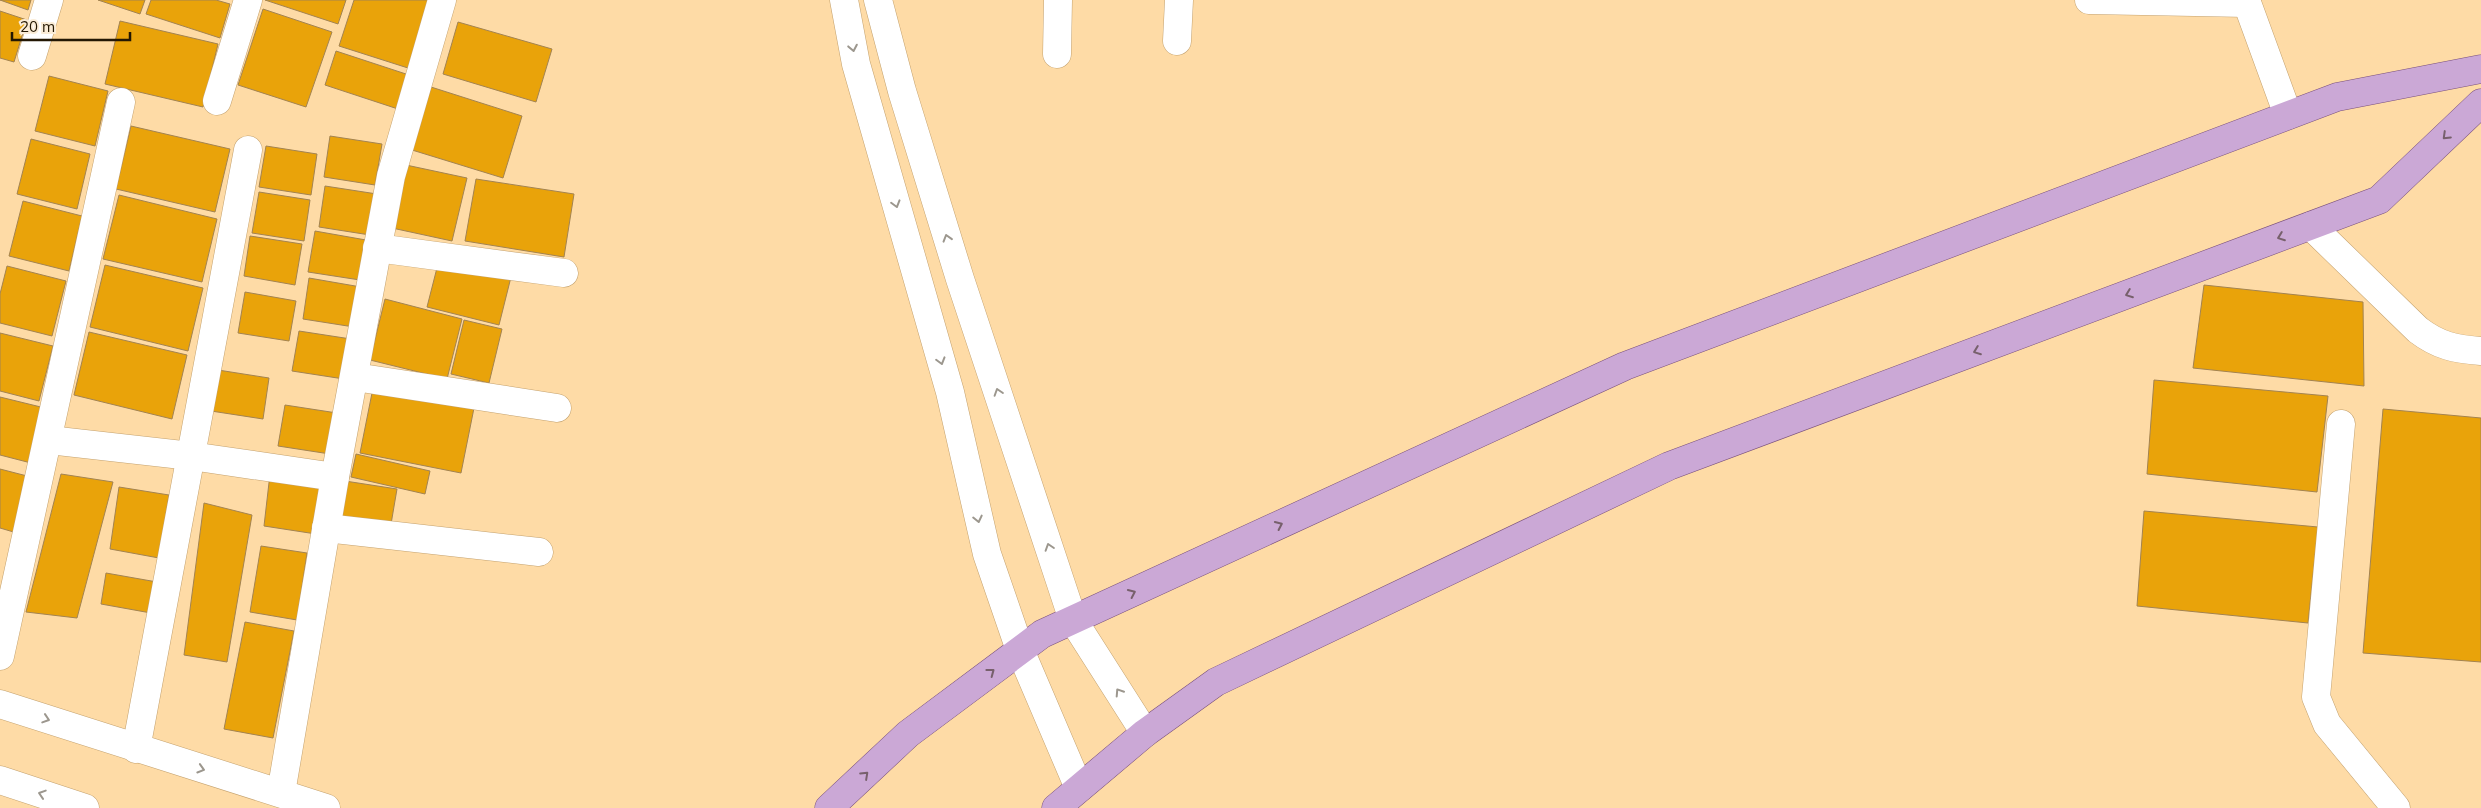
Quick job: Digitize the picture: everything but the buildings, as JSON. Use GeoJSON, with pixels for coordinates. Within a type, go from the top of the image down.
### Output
{"type":"FeatureCollection","features":[{"type":"Feature","properties":{"kind":"main road"},"geometry":{"type":"LineString","coordinates":[[829,808],[908,734],[1042,634],[1625,366],[2337,97],[2481,69]]}},
{"type":"Feature","properties":{"kind":"main road"},"geometry":{"type":"LineString","coordinates":[[1056,808],[1145,732],[1216,682],[1669,466],[2379,200],[2481,102]]}},
{"type":"Feature","properties":{"kind":"street"},"geometry":{"type":"LineString","coordinates":[[32,56],[49,0]]}},
{"type":"Feature","properties":{"kind":"street"},"geometry":{"type":"LineString","coordinates":[[217,101],[248,0]]}},
{"type":"Feature","properties":{"kind":"street"},"geometry":{"type":"LineString","coordinates":[[281,793],[326,528],[377,248],[392,176],[442,0]]}},
{"type":"Feature","properties":{"kind":"street"},"geometry":{"type":"LineString","coordinates":[[844,0],[856,64],[950,392],[987,554],[1020,650],[1079,788]]}},
{"type":"Feature","properties":{"kind":"street"},"geometry":{"type":"LineString","coordinates":[[878,0],[902,91],[957,269],[1073,620],[1145,732]]}},
{"type":"Feature","properties":{"kind":"street"},"geometry":{"type":"LineString","coordinates":[[1057,54],[1058,0]]}},
{"type":"Feature","properties":{"kind":"street"},"geometry":{"type":"LineString","coordinates":[[1177,41],[1179,0]]}},
{"type":"Feature","properties":{"kind":"street"},"geometry":{"type":"LineString","coordinates":[[2089,0],[2246,2],[2288,115]]}},
{"type":"Feature","properties":{"kind":"street"},"geometry":{"type":"LineString","coordinates":[[0,656],[122,102]]}},
{"type":"Feature","properties":{"kind":"street"},"geometry":{"type":"LineString","coordinates":[[136,749],[248,150]]}},
{"type":"Feature","properties":{"kind":"street"},"geometry":{"type":"LineString","coordinates":[[2311,226],[2418,330],[2434,343],[2456,349],[2481,351]]}},
{"type":"Feature","properties":{"kind":"street"},"geometry":{"type":"LineString","coordinates":[[377,248],[564,273]]}},
{"type":"Feature","properties":{"kind":"street"},"geometry":{"type":"LineString","coordinates":[[355,377],[557,408]]}},
{"type":"Feature","properties":{"kind":"street"},"geometry":{"type":"LineString","coordinates":[[2341,424],[2316,697],[2326,724],[2396,808]]}},
{"type":"Feature","properties":{"kind":"street"},"geometry":{"type":"LineString","coordinates":[[49,440],[191,456],[335,477]]}},
{"type":"Feature","properties":{"kind":"street"},"geometry":{"type":"LineString","coordinates":[[326,528],[539,552]]}},
{"type":"Feature","properties":{"kind":"street"},"geometry":{"type":"LineString","coordinates":[[0,704],[136,749],[326,808]]}},
{"type":"Feature","properties":{"kind":"street"},"geometry":{"type":"LineString","coordinates":[[0,780],[85,808]]}}]}
